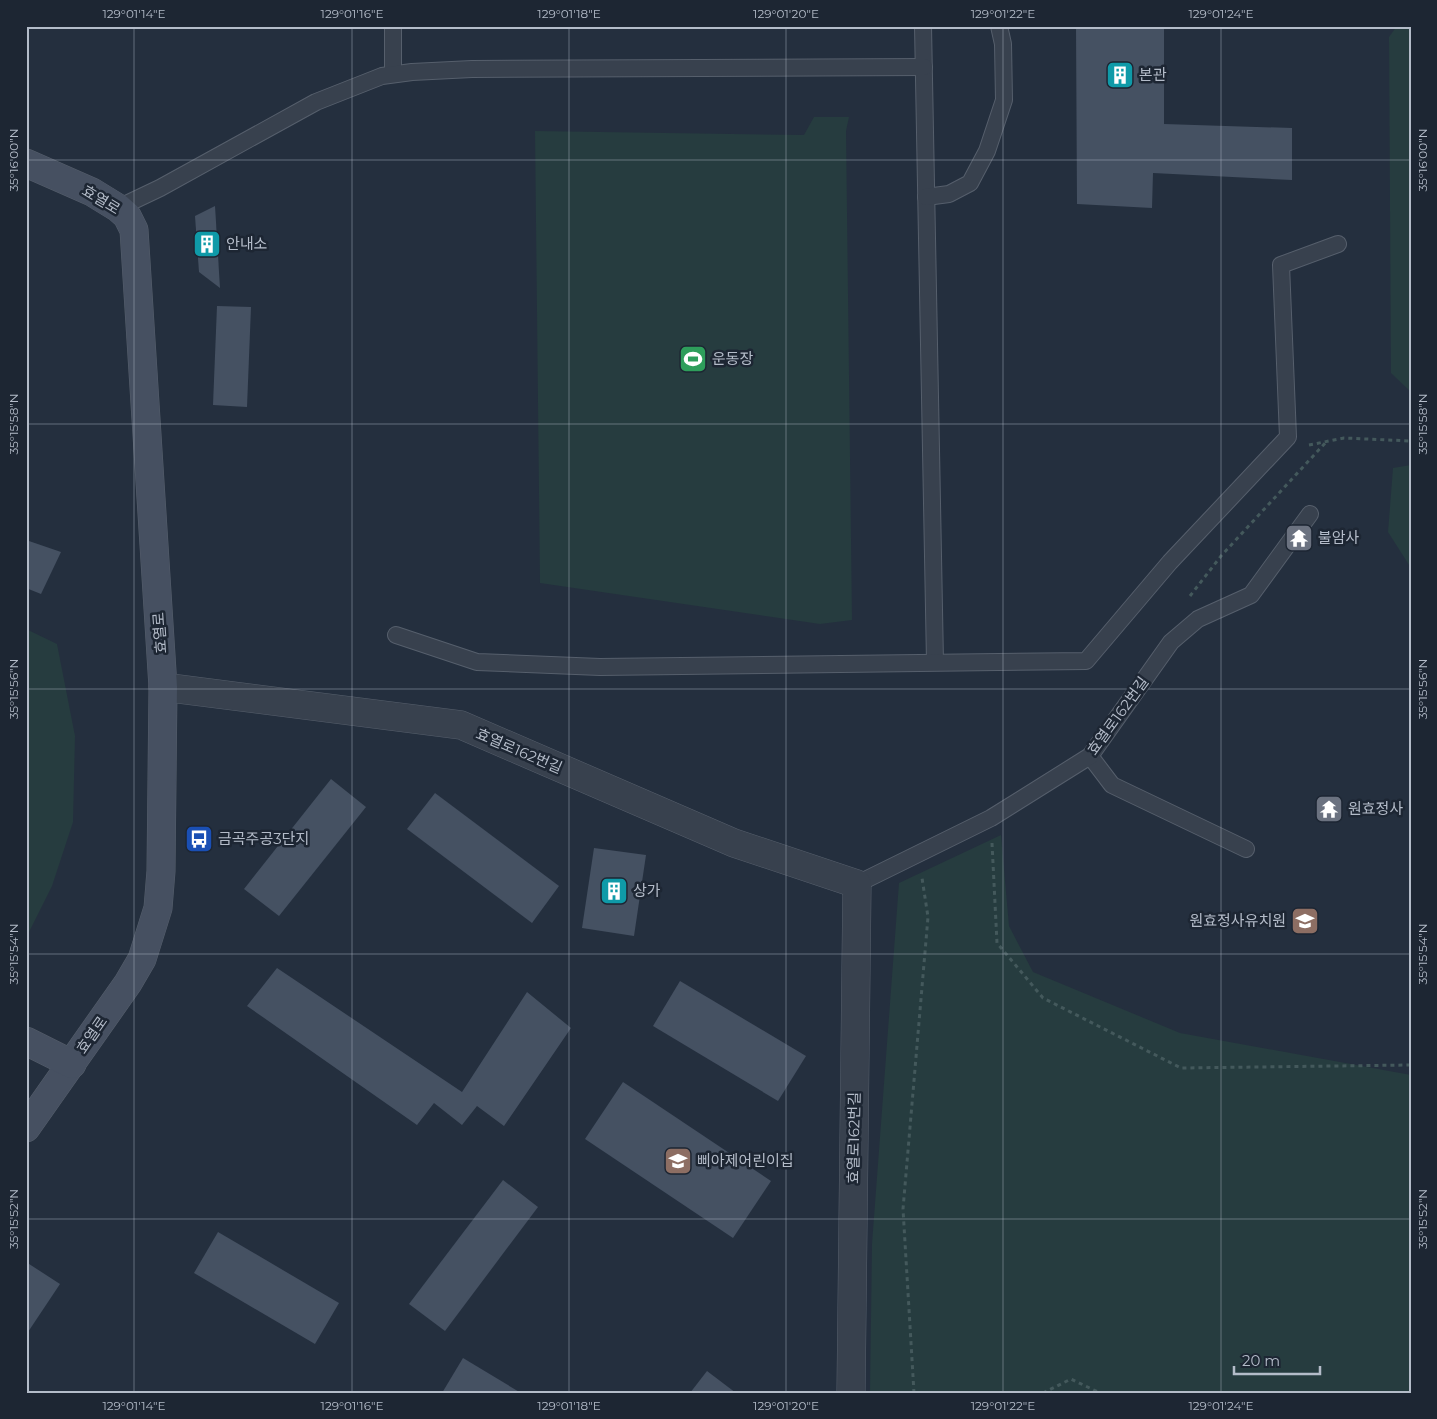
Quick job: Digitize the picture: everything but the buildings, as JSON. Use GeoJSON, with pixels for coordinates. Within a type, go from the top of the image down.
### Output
{"type":"FeatureCollection","features":[{"type":"Feature","properties":{"kind":"main road","name":"효열로"},"geometry":{"type":"LineString","coordinates":[[26,163],[92,192],[118,208],[127,216],[134,230],[163,687],[162,871],[158,908],[144,951],[128,983],[26,1128]]}},
{"type":"Feature","properties":{"kind":"main road"},"geometry":{"type":"LineString","coordinates":[[26,1041],[72,1064]]}},
{"type":"Feature","properties":{"kind":"street","name":"효열로162번길"},"geometry":{"type":"LineString","coordinates":[[163,687],[461,725],[734,843],[857,884],[851,1393]]}},
{"type":"Feature","properties":{"kind":"lane"},"geometry":{"type":"LineString","coordinates":[[393,26],[393,74]]}},
{"type":"Feature","properties":{"kind":"lane"},"geometry":{"type":"LineString","coordinates":[[923,26],[935,662]]}},
{"type":"Feature","properties":{"kind":"lane"},"geometry":{"type":"LineString","coordinates":[[926,197],[949,194],[970,183],[987,151],[1004,100],[1003,44],[999,26]]}},
{"type":"Feature","properties":{"kind":"lane"},"geometry":{"type":"LineString","coordinates":[[118,208],[160,188],[316,102],[382,76],[393,74],[472,69],[924,67]]}},
{"type":"Feature","properties":{"kind":"lane"},"geometry":{"type":"LineString","coordinates":[[396,635],[477,662],[600,667],[1086,661],[1170,562],[1288,437],[1281,265],[1338,244]]}},
{"type":"Feature","properties":{"kind":"lane","name":"효열로162번길"},"geometry":{"type":"LineString","coordinates":[[857,884],[991,818],[1090,756],[1171,642],[1198,619],[1251,595],[1310,514]]}},
{"type":"Feature","properties":{"kind":"lane"},"geometry":{"type":"LineString","coordinates":[[1090,756],[1112,785],[1246,849]]}},
{"type":"Feature","properties":{"kind":"path"},"geometry":{"type":"LineString","coordinates":[[1272,454],[1344,438],[1411,441]]}},
{"type":"Feature","properties":{"kind":"path"},"geometry":{"type":"LineString","coordinates":[[991,818],[996,943],[1043,998],[1181,1068],[1411,1064]]}},
{"type":"Feature","properties":{"kind":"path"},"geometry":{"type":"LineString","coordinates":[[914,1393],[903,1209],[928,917],[919,854]]}},
{"type":"Feature","properties":{"kind":"path"},"geometry":{"type":"LineString","coordinates":[[1043,1393],[1071,1379],[1100,1393]]}},
{"type":"Feature","properties":{"kind":"green space"},"geometry":{"type":"Polygon","coordinates":[[[1397,26],[1411,26],[1411,392],[1391,373],[1389,37],[1397,26]]]}},
{"type":"Feature","properties":{"kind":"green space","name":"운동장"},"geometry":{"type":"Polygon","coordinates":[[[814,117],[849,117],[846,131],[852,620],[820,624],[540,583],[535,131],[804,135],[814,117]]]}},
{"type":"Feature","properties":{"kind":"green space"},"geometry":{"type":"Polygon","coordinates":[[[1411,465],[1411,568],[1388,532],[1393,468],[1411,465]]]}},
{"type":"Feature","properties":{"kind":"green space"},"geometry":{"type":"Polygon","coordinates":[[[26,629],[57,644],[75,736],[73,822],[52,886],[29,932],[26,932],[26,629]]]}},
{"type":"Feature","properties":{"kind":"green space"},"geometry":{"type":"Polygon","coordinates":[[[1001,835],[1009,926],[1033,972],[1180,1033],[1411,1075],[1411,1393],[870,1393],[872,1244],[899,883],[1001,835]]]}},
{"type":"Feature","properties":{"kind":"place","name":"본관"},"geometry":{"type":"Point","coordinates":[1120,75]}},
{"type":"Feature","properties":{"kind":"place","name":"안내소"},"geometry":{"type":"Point","coordinates":[207,244]}},
{"type":"Feature","properties":{"kind":"place","name":"운동장"},"geometry":{"type":"Point","coordinates":[693,359]}},
{"type":"Feature","properties":{"kind":"place","name":"불암사"},"geometry":{"type":"Point","coordinates":[1299,538]}},
{"type":"Feature","properties":{"kind":"place","name":"원효정사"},"geometry":{"type":"Point","coordinates":[1329,809]}},
{"type":"Feature","properties":{"kind":"place","name":"금곡주공3단지"},"geometry":{"type":"Point","coordinates":[199,839]}},
{"type":"Feature","properties":{"kind":"place","name":"상가"},"geometry":{"type":"Point","coordinates":[614,891]}},
{"type":"Feature","properties":{"kind":"place","name":"원효정사유치원"},"geometry":{"type":"Point","coordinates":[1305,921]}},
{"type":"Feature","properties":{"kind":"place","name":"삐아제어린이집"},"geometry":{"type":"Point","coordinates":[678,1161]}}]}
